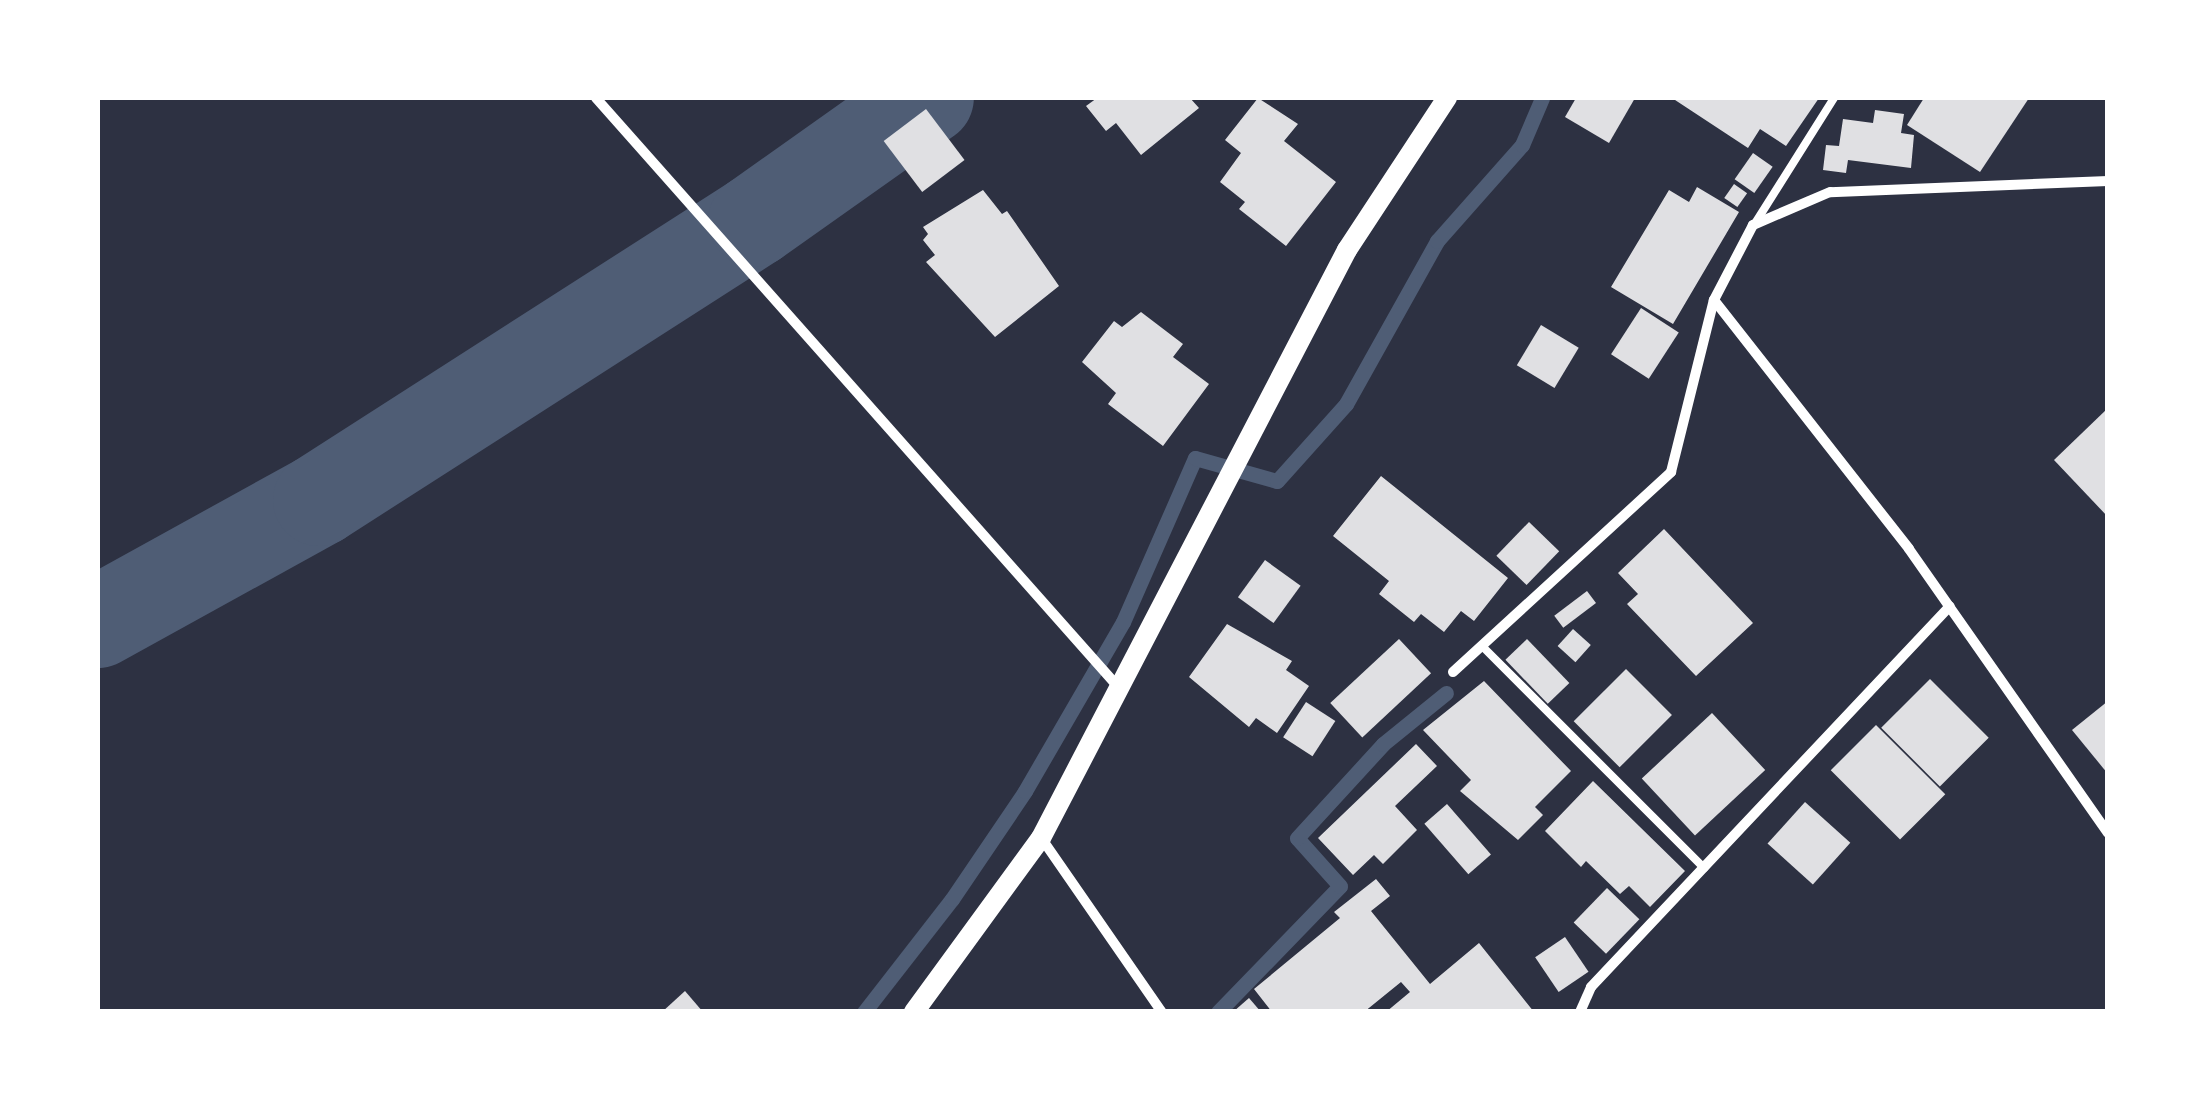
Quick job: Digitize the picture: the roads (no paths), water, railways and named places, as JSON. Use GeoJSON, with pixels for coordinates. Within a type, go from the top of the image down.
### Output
{"type":"FeatureCollection","features":[{"type":"Feature","properties":{"kind":"main road"},"geometry":{"type":"LineString","coordinates":[[914,1012],[1041,838],[1123,692],[1347,250],[1447,98]]}},
{"type":"Feature","properties":{"kind":"street"},"geometry":{"type":"LineString","coordinates":[[596,98],[1123,692]]}},
{"type":"Feature","properties":{"kind":"street"},"geometry":{"type":"LineString","coordinates":[[1452,672],[1485,649],[1672,472],[1714,300],[1754,225],[1830,192],[2108,182]]}},
{"type":"Feature","properties":{"kind":"street"},"geometry":{"type":"LineString","coordinates":[[1714,300],[1950,606],[2108,833]]}},
{"type":"Feature","properties":{"kind":"street"},"geometry":{"type":"LineString","coordinates":[[1580,1012],[1591,987],[1950,606]]}},
{"type":"Feature","properties":{"kind":"street"},"geometry":{"type":"LineString","coordinates":[[1041,838],[1162,1012]]}},
{"type":"Feature","properties":{"kind":"lane"},"geometry":{"type":"LineString","coordinates":[[1754,225],[1834,98]]}},
{"type":"Feature","properties":{"kind":"lane"},"geometry":{"type":"LineString","coordinates":[[1485,649],[1704,868]]}},
{"type":"Feature","properties":{"kind":"waterway"},"geometry":{"type":"LineString","coordinates":[[98,622],[319,500],[754,221],[928,98]]}},
{"type":"Feature","properties":{"kind":"waterway"},"geometry":{"type":"LineString","coordinates":[[864,1012],[952,899],[1025,791],[1123,622],[1195,458],[1277,481],[1346,404],[1437,241],[1522,145],[1542,98]]}},
{"type":"Feature","properties":{"kind":"waterway"},"geometry":{"type":"LineString","coordinates":[[1218,1012],[1340,886],[1297,838],[1383,744],[1446,693]]}}]}
